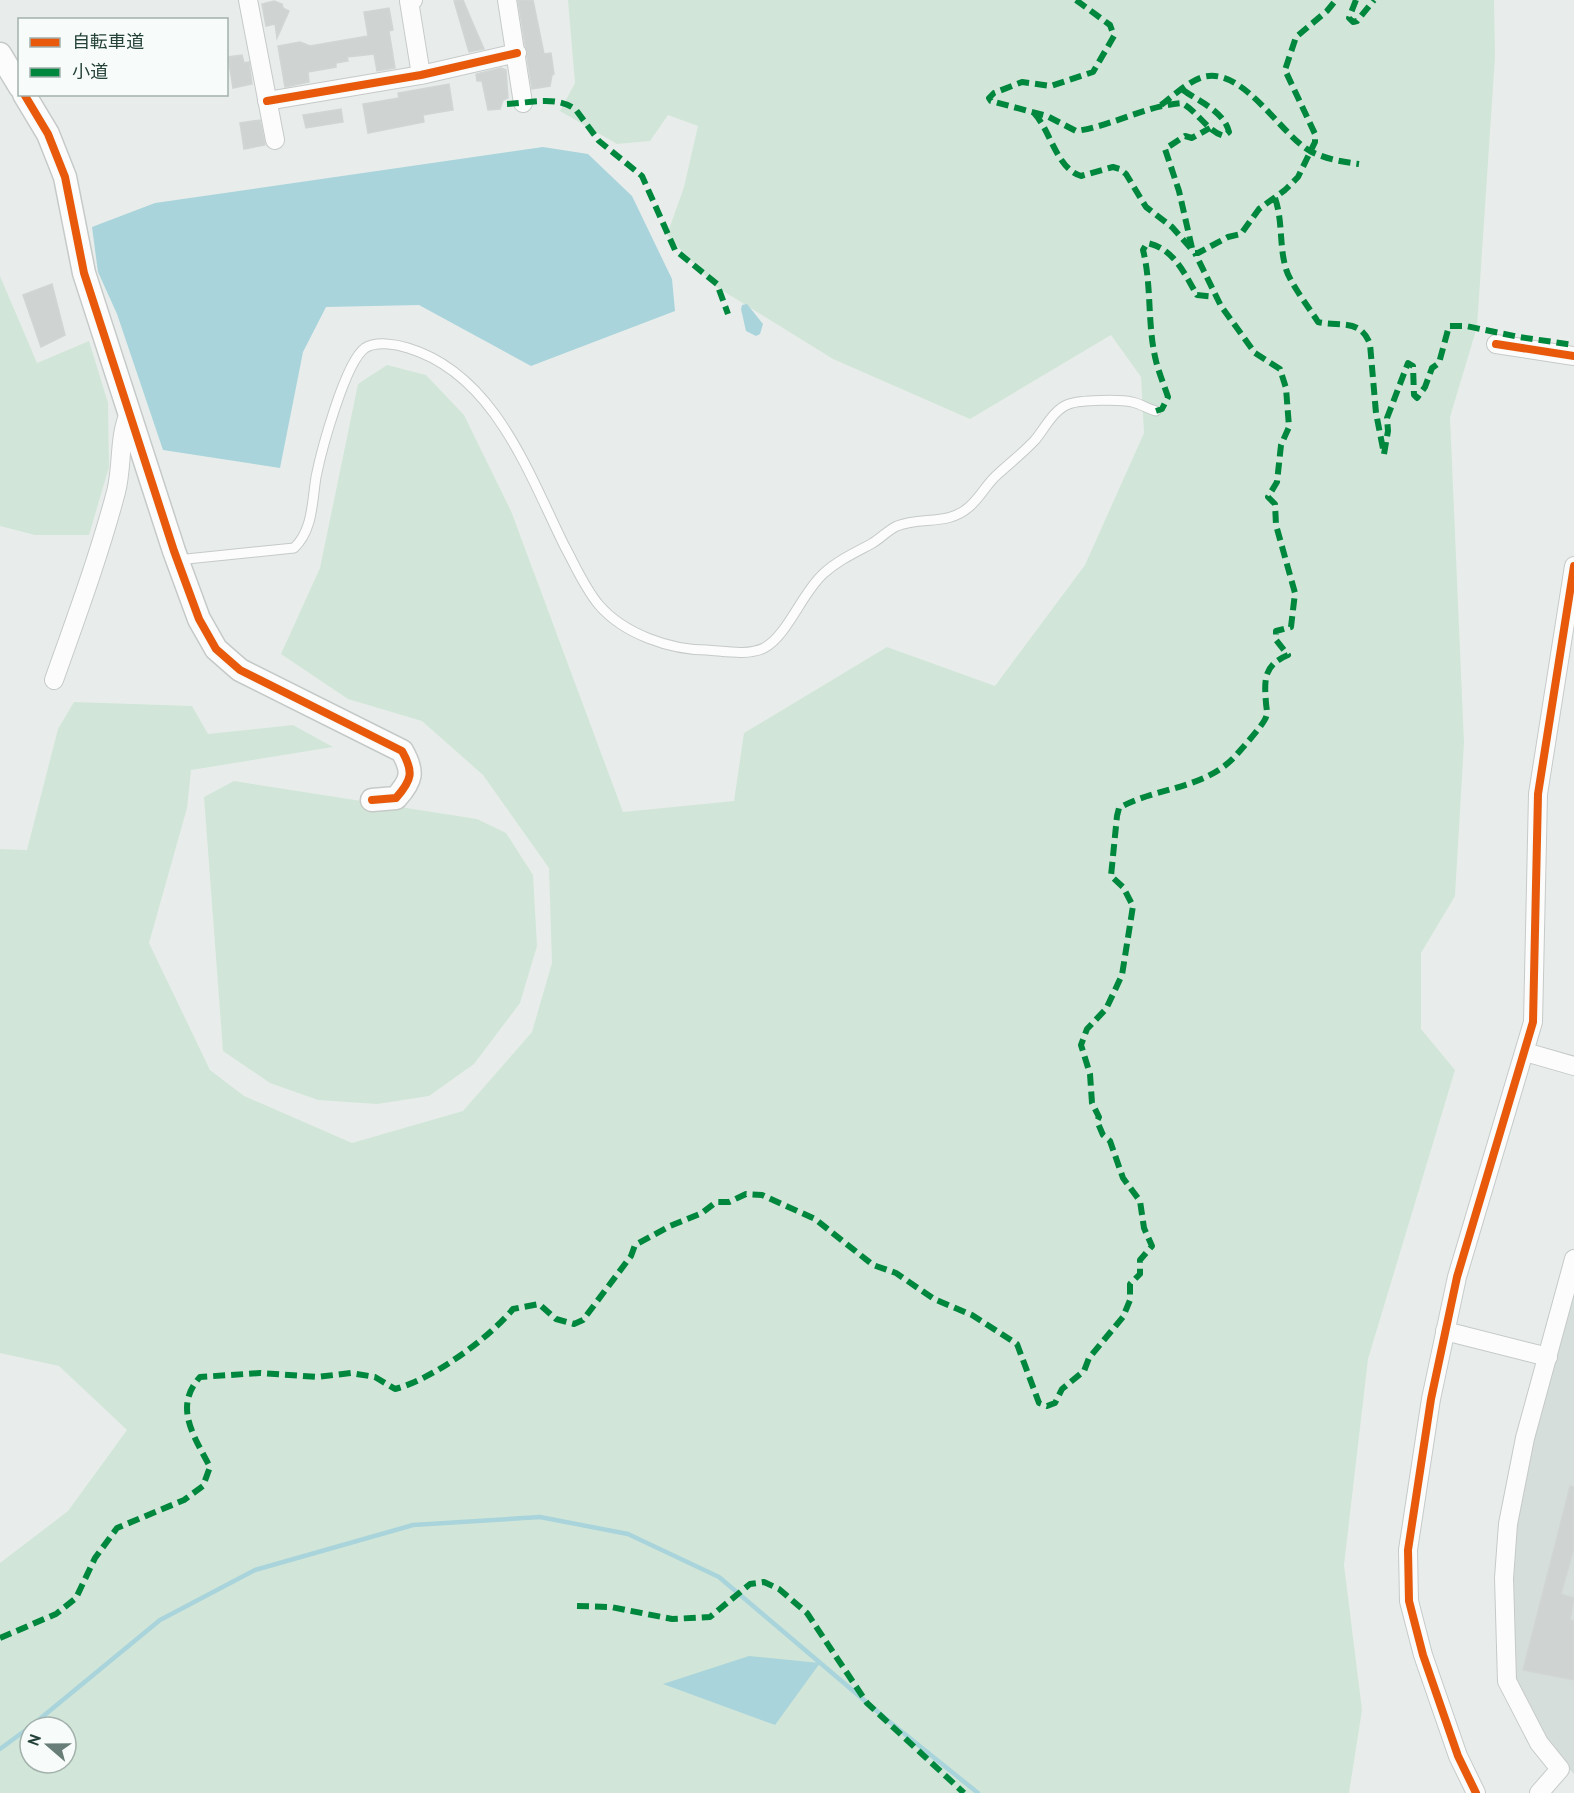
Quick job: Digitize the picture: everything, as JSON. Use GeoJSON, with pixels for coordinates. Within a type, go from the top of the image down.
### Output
{"type":"FeatureCollection","features":[{"type":"Feature","properties":{"kind":"street"},"geometry":{"type":"LineString","coordinates":[[248,0],[275,140]]}},
{"type":"Feature","properties":{"kind":"street"},"geometry":{"type":"LineString","coordinates":[[413,0],[409,1],[421,75]]}},
{"type":"Feature","properties":{"kind":"street"},"geometry":{"type":"LineString","coordinates":[[507,0],[523,103]]}},
{"type":"Feature","properties":{"kind":"street"},"geometry":{"type":"LineString","coordinates":[[267,101],[421,75],[517,53]]}},
{"type":"Feature","properties":{"kind":"street"},"geometry":{"type":"LineString","coordinates":[[0,54],[18,84]]}},
{"type":"Feature","properties":{"kind":"street"},"geometry":{"type":"LineString","coordinates":[[25,96],[48,134],[65,177],[84,273],[177,560],[199,619],[216,649],[240,670],[402,750],[411,767],[408,785],[396,798],[372,800]]}},
{"type":"Feature","properties":{"kind":"street"},"geometry":{"type":"LineString","coordinates":[[1496,344],[1574,356]]}},
{"type":"Feature","properties":{"kind":"street"},"geometry":{"type":"LineString","coordinates":[[54,680],[104,536],[117,486],[124,425],[130,411]]}},
{"type":"Feature","properties":{"kind":"street"},"geometry":{"type":"LineString","coordinates":[[1476,1793],[1458,1756],[1423,1655],[1409,1601],[1408,1550],[1413,1501],[1457,1277],[1533,1022],[1536,979],[1534,897],[1538,794],[1574,566]]}},
{"type":"Feature","properties":{"kind":"street"},"geometry":{"type":"LineString","coordinates":[[1525,1052],[1574,1066]]}},
{"type":"Feature","properties":{"kind":"street"},"geometry":{"type":"LineString","coordinates":[[1539,1793],[1560,1769],[1539,1743],[1507,1681],[1504,1578],[1510,1513],[1525,1438],[1574,1259]]}},
{"type":"Feature","properties":{"kind":"street"},"geometry":{"type":"LineString","coordinates":[[1445,1331],[1548,1357]]}},
{"type":"Feature","properties":{"kind":"lane"},"geometry":{"type":"LineString","coordinates":[[177,560],[294,548],[304,539],[312,512],[317,473],[342,387],[352,364],[365,348],[380,344],[402,346],[427,354],[460,376],[489,406],[518,452],[584,584],[600,607],[640,634],[665,645],[695,650],[745,652],[763,649],[776,638],[821,576],[848,555],[896,527],[917,521],[948,519],[968,508],[997,474],[1015,462],[1058,410],[1071,403],[1132,402],[1156,411]]}},
{"type":"Feature","properties":{"kind":"shaded area"},"geometry":{"type":"Polygon","coordinates":[[[1574,1280],[1574,1774],[1558,1757],[1512,1675],[1510,1580],[1514,1527],[1530,1436],[1574,1280]]]}},
{"type":"Feature","properties":{"kind":"green space"},"geometry":{"type":"Polygon","coordinates":[[[568,0],[1494,0],[1495,57],[1477,327],[1450,417],[1464,743],[1455,896],[1421,953],[1421,1029],[1455,1070],[1368,1359],[1344,1565],[1362,1710],[1349,1793],[0,1793],[0,1563],[68,1511],[127,1430],[59,1366],[0,1353],[0,849],[27,850],[58,729],[74,702],[192,706],[208,734],[293,725],[333,747],[191,770],[187,808],[149,943],[210,1070],[244,1096],[352,1143],[463,1111],[532,1032],[552,963],[549,868],[483,775],[422,721],[348,699],[281,654],[320,568],[358,384],[387,365],[426,375],[464,415],[511,511],[623,812],[734,801],[744,733],[887,647],[995,686],[1085,565],[1144,433],[1141,377],[1111,335],[970,419],[833,359],[715,286],[667,235],[684,187],[698,126],[668,115],[650,141],[617,144],[560,111],[575,83],[568,0]]]}},
{"type":"Feature","properties":{"kind":"green space"},"geometry":{"type":"Polygon","coordinates":[[[0,276],[37,363],[89,341],[108,403],[109,467],[89,535],[35,535],[0,526],[0,276]]]}},
{"type":"Feature","properties":{"kind":"green space"},"geometry":{"type":"Polygon","coordinates":[[[234,781],[477,819],[506,833],[533,875],[537,946],[520,1003],[474,1064],[429,1096],[377,1104],[318,1100],[270,1083],[223,1051],[204,797],[234,781]]]}},
{"type":"Feature","properties":{"kind":"water"},"geometry":{"type":"Polygon","coordinates":[[[543,147],[588,154],[632,196],[672,279],[675,311],[531,366],[419,305],[326,307],[303,352],[280,468],[163,450],[117,314],[98,272],[92,227],[155,203],[543,147]]]}},
{"type":"Feature","properties":{"kind":"water"},"geometry":{"type":"Polygon","coordinates":[[[747,304],[763,324],[760,334],[756,336],[746,331],[741,309],[742,305],[747,304]]]}},
{"type":"Feature","properties":{"kind":"water"},"geometry":{"type":"Polygon","coordinates":[[[749,1656],[820,1663],[775,1725],[663,1684],[749,1656]]]}},
{"type":"Feature","properties":{"kind":"building"},"geometry":{"type":"Polygon","coordinates":[[[463,0],[484,49],[469,52],[454,1],[463,0]]]}},
{"type":"Feature","properties":{"kind":"building"},"geometry":{"type":"Polygon","coordinates":[[[518,0],[533,0],[544,54],[551,53],[554,74],[550,86],[532,89],[518,0]]]}},
{"type":"Feature","properties":{"kind":"building"},"geometry":{"type":"Polygon","coordinates":[[[274,1],[282,4],[283,8],[289,11],[277,38],[275,24],[266,26],[262,4],[274,1]]]}},
{"type":"Feature","properties":{"kind":"building"},"geometry":{"type":"Polygon","coordinates":[[[389,8],[393,30],[389,31],[395,68],[377,71],[374,54],[347,57],[348,61],[336,63],[336,67],[308,72],[309,82],[285,87],[278,46],[300,42],[310,46],[368,36],[364,12],[389,8]]]}},
{"type":"Feature","properties":{"kind":"building"},"geometry":{"type":"Polygon","coordinates":[[[242,55],[244,63],[249,62],[252,84],[233,88],[228,57],[242,55]]]}},
{"type":"Feature","properties":{"kind":"building"},"geometry":{"type":"Polygon","coordinates":[[[501,68],[506,70],[508,98],[503,100],[500,109],[488,110],[482,81],[477,81],[476,74],[501,68]]]}},
{"type":"Feature","properties":{"kind":"building"},"geometry":{"type":"Polygon","coordinates":[[[449,84],[453,110],[423,115],[424,122],[368,133],[363,104],[399,98],[398,93],[449,84]]]}},
{"type":"Feature","properties":{"kind":"building"},"geometry":{"type":"Polygon","coordinates":[[[341,109],[343,122],[306,128],[303,115],[341,109]]]}},
{"type":"Feature","properties":{"kind":"building"},"geometry":{"type":"Polygon","coordinates":[[[260,120],[265,145],[244,149],[240,123],[260,120]]]}},
{"type":"Feature","properties":{"kind":"building"},"geometry":{"type":"Polygon","coordinates":[[[52,284],[65,335],[41,347],[23,295],[52,284]]]}},
{"type":"Feature","properties":{"kind":"building"},"geometry":{"type":"Polygon","coordinates":[[[1570,1486],[1574,1487],[1574,1548],[1561,1594],[1574,1598],[1570,1620],[1574,1621],[1574,1680],[1523,1670],[1570,1486]]]}},
{"type":"Feature","properties":{"kind":"waterway"},"geometry":{"type":"LineString","coordinates":[[45,1715],[160,1620],[255,1570],[413,1525],[540,1517],[628,1534],[719,1577],[891,1723],[978,1793]]}},
{"type":"Feature","properties":{"kind":"waterway"},"geometry":{"type":"LineString","coordinates":[[0,1749],[18,1736]]}},
{"type":"Feature","properties":{"kind":"marked path"},"geometry":{"type":"LineString","coordinates":[[1076,0],[1110,25],[1114,36],[1093,72],[1051,86],[1022,82],[994,93],[989,98],[991,101],[1047,116],[1076,131],[1155,108],[1182,103],[1218,134],[1224,136],[1229,132],[1216,112],[1183,90]]}},
{"type":"Feature","properties":{"kind":"marked path"},"geometry":{"type":"LineString","coordinates":[[1034,113],[1060,157],[1072,172],[1081,176],[1113,167],[1120,169],[1126,174],[1146,207],[1172,227],[1195,253],[1198,253],[1228,237],[1241,234],[1259,209],[1285,190],[1298,177],[1315,142],[1315,134],[1285,70],[1296,37],[1327,11],[1336,0]]}},
{"type":"Feature","properties":{"kind":"marked path"},"geometry":{"type":"LineString","coordinates":[[1356,0],[1349,18],[1353,22],[1357,21],[1374,0]]}},
{"type":"Feature","properties":{"kind":"marked path"},"geometry":{"type":"LineString","coordinates":[[1161,105],[1192,82],[1203,77],[1218,76],[1247,91],[1286,131],[1310,151],[1328,158],[1359,164]]}},
{"type":"Feature","properties":{"kind":"marked path"},"geometry":{"type":"LineString","coordinates":[[507,104],[552,101],[569,105],[576,110],[599,141],[642,176],[675,250],[717,284],[728,314]]}},
{"type":"Feature","properties":{"kind":"marked path"},"geometry":{"type":"LineString","coordinates":[[1192,248],[1179,191],[1165,149],[1185,136],[1192,138],[1210,128]]}},
{"type":"Feature","properties":{"kind":"marked path"},"geometry":{"type":"LineString","coordinates":[[1275,198],[1286,269],[1301,296],[1318,322],[1355,327],[1361,330],[1370,344],[1376,413],[1384,454],[1388,431],[1387,418],[1408,363],[1413,366],[1414,395],[1417,398],[1425,387],[1432,368],[1439,363],[1449,326],[1466,326],[1574,345]]}},
{"type":"Feature","properties":{"kind":"marked path"},"geometry":{"type":"LineString","coordinates":[[1156,411],[1162,409],[1168,397],[1153,347],[1148,277],[1143,250],[1147,243],[1165,250],[1172,256],[1197,295],[1217,297]]}},
{"type":"Feature","properties":{"kind":"marked path"},"geometry":{"type":"LineString","coordinates":[[0,1638],[56,1614],[76,1598],[95,1558],[117,1528],[184,1500],[203,1486],[210,1467],[193,1433],[187,1410],[192,1388],[200,1377],[260,1373],[317,1377],[351,1373],[375,1377],[395,1389],[410,1384],[442,1367],[475,1345],[513,1309],[539,1304],[556,1319],[574,1324],[583,1320],[631,1256],[635,1245],[670,1226],[702,1213],[716,1202],[729,1202],[746,1194],[762,1195],[815,1219],[873,1265],[896,1273],[934,1299],[972,1315],[1017,1344],[1039,1403],[1047,1406],[1055,1403],[1062,1389],[1084,1371],[1089,1358],[1123,1317],[1130,1300],[1130,1284],[1140,1274],[1140,1260],[1152,1246],[1144,1228],[1140,1201],[1123,1178],[1110,1141],[1103,1135],[1097,1121],[1099,1117],[1092,1103],[1090,1074],[1081,1045],[1087,1029],[1106,1009],[1122,975],[1133,906],[1123,887],[1111,876],[1119,808],[1212,774],[1226,765],[1254,735],[1267,715],[1265,687],[1267,674],[1274,663],[1288,655],[1276,640],[1276,631],[1291,627],[1295,593],[1276,525],[1275,504],[1268,497],[1277,482],[1281,445],[1289,427],[1286,388],[1280,369],[1255,353],[1221,306],[1195,253]]}},
{"type":"Feature","properties":{"kind":"marked path"},"geometry":{"type":"LineString","coordinates":[[577,1606],[611,1607],[672,1619],[710,1617],[750,1584],[764,1582],[779,1589],[807,1613],[867,1703],[964,1793]]}},
{"type":"Feature","properties":{"kind":"cycle path"},"geometry":{"type":"LineString","coordinates":[[267,101],[421,75],[517,53]]}},
{"type":"Feature","properties":{"kind":"cycle path"},"geometry":{"type":"LineString","coordinates":[[25,96],[48,134],[65,177],[84,273],[174,551],[199,619],[216,649],[240,670],[402,751],[410,770],[405,786],[396,798],[372,800]]}},
{"type":"Feature","properties":{"kind":"cycle path"},"geometry":{"type":"LineString","coordinates":[[1496,344],[1574,356]]}},
{"type":"Feature","properties":{"kind":"cycle path"},"geometry":{"type":"LineString","coordinates":[[1476,1793],[1458,1756],[1423,1655],[1409,1601],[1408,1550],[1431,1399],[1457,1277],[1533,1022],[1538,794],[1574,566]]}}]}
